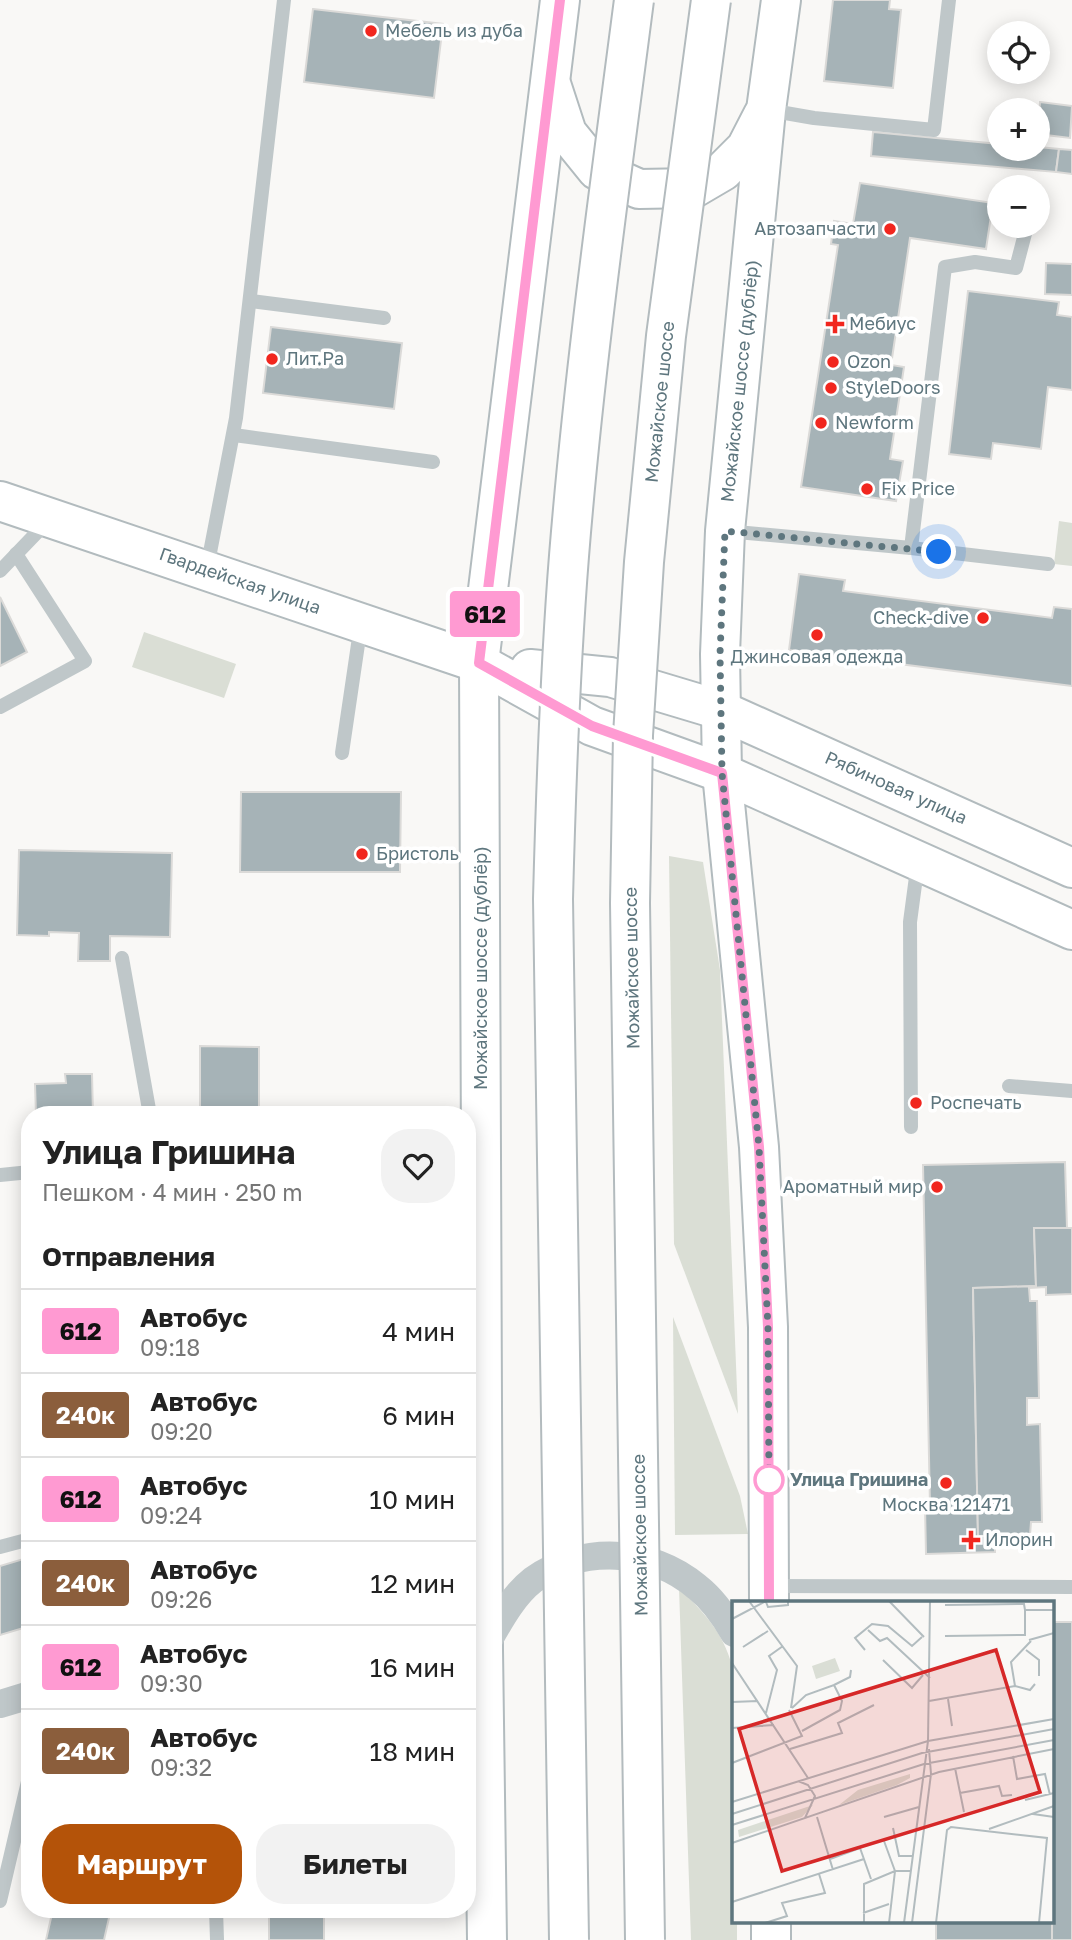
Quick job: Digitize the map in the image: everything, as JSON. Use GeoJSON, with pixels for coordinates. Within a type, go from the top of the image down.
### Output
{"type":"FeatureCollection","features":[{"type":"Feature","properties":{"kind":"main road","name":"Можайское шоссе (дублёр)"},"geometry":{"type":"LineString","coordinates":[[476,1342],[479,663],[560,0]]}},
{"type":"Feature","properties":{"kind":"main road"},"geometry":{"type":"LineString","coordinates":[[569,1940],[553,899],[557,727],[569,555],[592,324],[634,0]]}},
{"type":"Feature","properties":{"kind":"main road","name":"Можайское шоссе"},"geometry":{"type":"LineString","coordinates":[[645,1940],[630,903],[633,735],[644,562],[666,336],[711,0]]}},
{"type":"Feature","properties":{"kind":"main road","name":"Можайское шоссе (дублёр)"},"geometry":{"type":"LineString","coordinates":[[769,1594],[768,1327],[759,1147],[722,773],[720,710],[725,531],[766,110],[781,0]]}},
{"type":"Feature","properties":{"kind":"main road"},"geometry":{"type":"LineString","coordinates":[[549,78],[567,133],[597,170],[639,189],[694,188],[723,171],[746,148],[766,110]]}},
{"type":"Feature","properties":{"kind":"main road","name":"Гвардейская улица"},"geometry":{"type":"LineString","coordinates":[[0,501],[479,663]]}},
{"type":"Feature","properties":{"kind":"main road"},"geometry":{"type":"LineString","coordinates":[[479,663],[592,726],[722,773],[1072,930]]}},
{"type":"Feature","properties":{"kind":"main road","name":"Рябиновая улица"},"geometry":{"type":"LineString","coordinates":[[479,663],[610,677],[720,710],[1072,868]]}},
{"type":"Feature","properties":{"kind":"main road","name":"Можайское шоссе (дублёр)"},"geometry":{"type":"LineString","coordinates":[[476,1579],[483,1650],[487,1940]]}},
{"type":"Feature","properties":{"kind":"street"},"geometry":{"type":"LineString","coordinates":[[483,1650],[507,1609],[531,1582],[560,1564],[593,1556],[625,1556],[660,1564],[697,1587],[732,1631]]}},
{"type":"Feature","properties":{"kind":"street"},"geometry":{"type":"LineString","coordinates":[[0,1704],[21,1698]]}},
{"type":"Feature","properties":{"kind":"lane"},"geometry":{"type":"LineString","coordinates":[[207,570],[233,435],[251,301],[284,0]]}},
{"type":"Feature","properties":{"kind":"lane"},"geometry":{"type":"LineString","coordinates":[[766,110],[814,118],[934,130],[949,0]]}},
{"type":"Feature","properties":{"kind":"lane"},"geometry":{"type":"LineString","coordinates":[[911,548],[945,267],[975,262],[1016,268],[1024,238]]}},
{"type":"Feature","properties":{"kind":"lane"},"geometry":{"type":"LineString","coordinates":[[251,301],[384,318]]}},
{"type":"Feature","properties":{"kind":"lane"},"geometry":{"type":"LineString","coordinates":[[233,435],[433,462]]}},
{"type":"Feature","properties":{"kind":"lane"},"geometry":{"type":"LineString","coordinates":[[0,571],[51,517]]}},
{"type":"Feature","properties":{"kind":"lane"},"geometry":{"type":"LineString","coordinates":[[725,531],[1048,564]]}},
{"type":"Feature","properties":{"kind":"lane"},"geometry":{"type":"LineString","coordinates":[[0,707],[85,661],[16,554]]}},
{"type":"Feature","properties":{"kind":"lane"},"geometry":{"type":"LineString","coordinates":[[342,753],[361,623]]}},
{"type":"Feature","properties":{"kind":"lane"},"geometry":{"type":"LineString","coordinates":[[911,1127],[910,922],[919,861]]}},
{"type":"Feature","properties":{"kind":"lane"},"geometry":{"type":"LineString","coordinates":[[122,958],[148,1106]]}},
{"type":"Feature","properties":{"kind":"lane"},"geometry":{"type":"LineString","coordinates":[[1009,1086],[1072,1091]]}},
{"type":"Feature","properties":{"kind":"lane"},"geometry":{"type":"LineString","coordinates":[[0,1175],[21,1173]]}},
{"type":"Feature","properties":{"kind":"lane"},"geometry":{"type":"LineString","coordinates":[[0,1547],[21,1541]]}},
{"type":"Feature","properties":{"kind":"lane"},"geometry":{"type":"LineString","coordinates":[[769,1594],[1072,1587]]}},
{"type":"Feature","properties":{"kind":"lane"},"geometry":{"type":"LineString","coordinates":[[0,1901],[21,1811]]}},
{"type":"Feature","properties":{"kind":"lane"},"geometry":{"type":"LineString","coordinates":[[216,1918],[217,1940]]}},
{"type":"Feature","properties":{"kind":"shaded area"},"geometry":{"type":"Polygon","coordinates":[[[1059,521],[1072,523],[1072,566],[1054,564],[1059,521]]]}},
{"type":"Feature","properties":{"kind":"shaded area"},"geometry":{"type":"Polygon","coordinates":[[[144,632],[236,664],[224,698],[132,667],[144,632]]]}},
{"type":"Feature","properties":{"kind":"shaded area"},"geometry":{"type":"Polygon","coordinates":[[[669,856],[703,862],[720,970],[738,1414],[674,1244],[669,856]]]}},
{"type":"Feature","properties":{"kind":"shaded area"},"geometry":{"type":"Polygon","coordinates":[[[673,1317],[740,1496],[748,1534],[675,1535],[673,1317]]]}},
{"type":"Feature","properties":{"kind":"shaded area"},"geometry":{"type":"Polygon","coordinates":[[[679,1588],[714,1626],[726,1648],[732,1667],[732,1923],[737,1923],[737,1940],[691,1940],[679,1588]]]}},
{"type":"Feature","properties":{"kind":"building"},"geometry":{"type":"Polygon","coordinates":[[[833,0],[890,0],[889,9],[901,10],[893,88],[824,81],[833,0]]]}},
{"type":"Feature","properties":{"kind":"building"},"geometry":{"type":"Polygon","coordinates":[[[313,9],[443,24],[434,98],[304,82],[313,9]]]}},
{"type":"Feature","properties":{"kind":"building"},"geometry":{"type":"Polygon","coordinates":[[[1050,103],[1072,106],[1070,138],[1050,136],[1050,103]]]}},
{"type":"Feature","properties":{"kind":"building"},"geometry":{"type":"Polygon","coordinates":[[[873,132],[987,143],[987,161],[1050,161],[1050,148],[1059,149],[1056,172],[871,156],[873,132]]]}},
{"type":"Feature","properties":{"kind":"building"},"geometry":{"type":"Polygon","coordinates":[[[1059,149],[1072,150],[1072,174],[1056,172],[1059,149]]]}},
{"type":"Feature","properties":{"kind":"building"},"geometry":{"type":"Polygon","coordinates":[[[860,183],[987,202],[986,249],[910,238],[891,365],[904,367],[890,459],[903,461],[896,501],[801,487],[838,245],[831,244],[834,221],[853,224],[860,183]]]}},
{"type":"Feature","properties":{"kind":"building"},"geometry":{"type":"Polygon","coordinates":[[[1046,263],[1072,264],[1072,295],[1045,294],[1046,263]]]}},
{"type":"Feature","properties":{"kind":"building"},"geometry":{"type":"Polygon","coordinates":[[[968,291],[1059,302],[1057,315],[1072,317],[1072,390],[1048,387],[1041,449],[993,443],[991,459],[949,454],[968,291]]]}},
{"type":"Feature","properties":{"kind":"building"},"geometry":{"type":"Polygon","coordinates":[[[271,327],[402,343],[394,409],[263,393],[271,327]]]}},
{"type":"Feature","properties":{"kind":"building"},"geometry":{"type":"Polygon","coordinates":[[[799,574],[845,580],[843,591],[1052,618],[1054,607],[1072,609],[1072,686],[789,650],[799,574]]]}},
{"type":"Feature","properties":{"kind":"building"},"geometry":{"type":"Polygon","coordinates":[[[0,597],[27,652],[0,666],[0,597]]]}},
{"type":"Feature","properties":{"kind":"building"},"geometry":{"type":"Polygon","coordinates":[[[241,792],[401,792],[400,872],[240,872],[241,792]]]}},
{"type":"Feature","properties":{"kind":"building"},"geometry":{"type":"Polygon","coordinates":[[[19,850],[172,853],[170,937],[110,936],[110,961],[78,961],[79,933],[17,935],[19,850]]]}},
{"type":"Feature","properties":{"kind":"building"},"geometry":{"type":"Polygon","coordinates":[[[200,1046],[259,1047],[259,1106],[200,1106],[200,1046]]]}},
{"type":"Feature","properties":{"kind":"building"},"geometry":{"type":"Polygon","coordinates":[[[65,1074],[92,1074],[93,1106],[36,1106],[35,1084],[66,1083],[65,1074]]]}},
{"type":"Feature","properties":{"kind":"building"},"geometry":{"type":"Polygon","coordinates":[[[1065,1162],[1067,1228],[1034,1228],[1036,1286],[973,1288],[978,1536],[995,1536],[995,1552],[926,1554],[925,1506],[930,1506],[923,1165],[1065,1162]]]}},
{"type":"Feature","properties":{"kind":"building"},"geometry":{"type":"Polygon","coordinates":[[[1034,1228],[1072,1228],[1072,1294],[1046,1295],[1046,1287],[1029,1288],[1030,1301],[1037,1301],[1039,1398],[1027,1398],[1027,1425],[1040,1424],[1042,1522],[1031,1522],[1030,1535],[978,1536],[973,1288],[1036,1286],[1034,1228]]]}},
{"type":"Feature","properties":{"kind":"building"},"geometry":{"type":"Polygon","coordinates":[[[21,1560],[21,1629],[0,1635],[0,1566],[21,1560]]]}},
{"type":"Feature","properties":{"kind":"building"},"geometry":{"type":"Polygon","coordinates":[[[1054,1622],[1072,1622],[1072,1940],[1052,1940],[1054,1622]]]}},
{"type":"Feature","properties":{"kind":"building"},"geometry":{"type":"Polygon","coordinates":[[[51,1918],[109,1918],[104,1940],[46,1940],[51,1918]]]}},
{"type":"Feature","properties":{"kind":"building"},"geometry":{"type":"Polygon","coordinates":[[[269,1918],[324,1918],[324,1940],[269,1940],[269,1918]]]}},
{"type":"Feature","properties":{"kind":"building"},"geometry":{"type":"Polygon","coordinates":[[[936,1923],[1052,1923],[1052,1940],[936,1940],[936,1923]]]}},
{"type":"Feature","properties":{"kind":"bus line","name":"612"},"geometry":{"type":"LineString","coordinates":[[560,0],[479,663],[592,726],[722,773],[759,1147],[768,1327],[769,1601]]}},
{"type":"Feature","properties":{"kind":"place","name":"Мебель из дуба"},"geometry":{"type":"Point","coordinates":[371,31]}},
{"type":"Feature","properties":{"kind":"place","name":"Автозапчасти"},"geometry":{"type":"Point","coordinates":[890,229]}},
{"type":"Feature","properties":{"kind":"place","name":"Мебиус"},"geometry":{"type":"Point","coordinates":[835,324]}},
{"type":"Feature","properties":{"kind":"place","name":"Лит.Ра"},"geometry":{"type":"Point","coordinates":[272,359]}},
{"type":"Feature","properties":{"kind":"place","name":"Ozon"},"geometry":{"type":"Point","coordinates":[833,362]}},
{"type":"Feature","properties":{"kind":"place","name":"StyleDoors"},"geometry":{"type":"Point","coordinates":[831,388]}},
{"type":"Feature","properties":{"kind":"place","name":"Newform"},"geometry":{"type":"Point","coordinates":[821,423]}},
{"type":"Feature","properties":{"kind":"place","name":"Fix Price"},"geometry":{"type":"Point","coordinates":[867,489]}},
{"type":"Feature","properties":{"kind":"place","name":"Check-dive"},"geometry":{"type":"Point","coordinates":[983,618]}},
{"type":"Feature","properties":{"kind":"place","name":"Джинсовая одежда"},"geometry":{"type":"Point","coordinates":[817,635]}},
{"type":"Feature","properties":{"kind":"place","name":"Бристоль"},"geometry":{"type":"Point","coordinates":[362,854]}},
{"type":"Feature","properties":{"kind":"place","name":"Роспечать"},"geometry":{"type":"Point","coordinates":[916,1103]}},
{"type":"Feature","properties":{"kind":"place","name":"Ароматный мир"},"geometry":{"type":"Point","coordinates":[937,1187]}},
{"type":"Feature","properties":{"kind":"place","name":"Улица Гришина"},"geometry":{"type":"Point","coordinates":[769,1480]}},
{"type":"Feature","properties":{"kind":"place","name":"Москва 121471"},"geometry":{"type":"Point","coordinates":[946,1483]}},
{"type":"Feature","properties":{"kind":"place","name":"Илорин"},"geometry":{"type":"Point","coordinates":[971,1540]}},
{"type":"Feature","properties":{"kind":"route"},"geometry":{"type":"LineString","coordinates":[[769,1480],[768,1327],[759,1147],[722,773],[720,654],[725,531],[939,552]]}}]}
